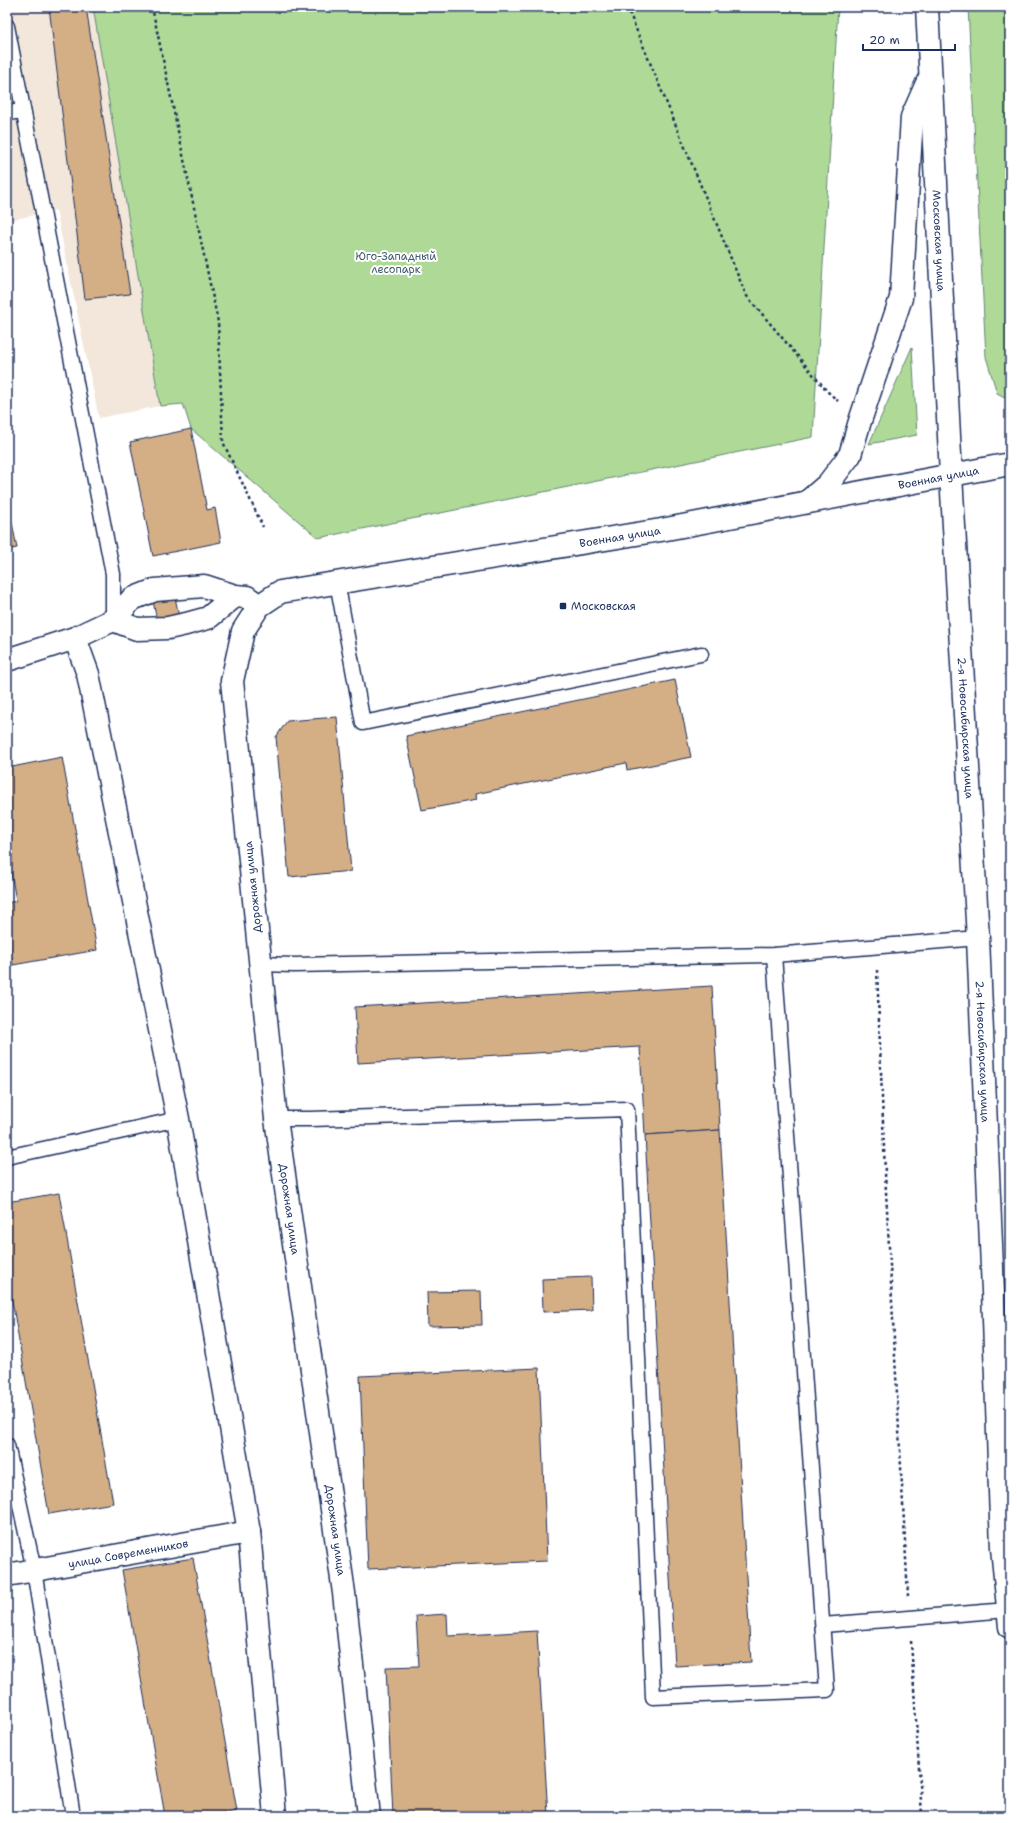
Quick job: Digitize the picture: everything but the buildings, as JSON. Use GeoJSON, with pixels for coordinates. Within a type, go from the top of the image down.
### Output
{"type":"FeatureCollection","features":[{"type":"Feature","properties":{"kind":"street","name":"Московская улица"},"geometry":{"type":"LineString","coordinates":[[926,7],[951,475]]}},
{"type":"Feature","properties":{"kind":"street"},"geometry":{"type":"LineString","coordinates":[[807,502],[828,484],[850,455],[901,298],[912,117],[930,76]]}},
{"type":"Feature","properties":{"kind":"street","name":"Военная улица"},"geometry":{"type":"LineString","coordinates":[[259,606],[280,592],[661,530],[1010,464]]}},
{"type":"Feature","properties":{"kind":"street","name":"2-я Новосибирская улица"},"geometry":{"type":"LineString","coordinates":[[951,475],[978,938],[1002,1548],[1009,1619]]}},
{"type":"Feature","properties":{"kind":"street"},"geometry":{"type":"LineString","coordinates":[[7,660],[75,638],[113,620],[132,598],[155,590],[204,586],[235,596],[247,597],[259,606]]}},
{"type":"Feature","properties":{"kind":"street"},"geometry":{"type":"LineString","coordinates":[[113,620],[137,629],[168,628],[208,618],[235,596]]}},
{"type":"Feature","properties":{"kind":"street","name":"Дорожная улица"},"geometry":{"type":"LineString","coordinates":[[259,606],[243,631],[232,681],[276,1119],[344,1592],[369,1816]]}},
{"type":"Feature","properties":{"kind":"street"},"geometry":{"type":"LineString","coordinates":[[75,638],[88,674],[178,1119],[249,1532],[275,1816]]}},
{"type":"Feature","properties":{"kind":"street","name":"улица Современников"},"geometry":{"type":"LineString","coordinates":[[7,1575],[249,1532]]}},
{"type":"Feature","properties":{"kind":"lane"},"geometry":{"type":"LineString","coordinates":[[7,26],[113,574],[113,620]]}},
{"type":"Feature","properties":{"kind":"lane"},"geometry":{"type":"LineString","coordinates":[[7,113],[23,111]]}},
{"type":"Feature","properties":{"kind":"lane"},"geometry":{"type":"LineString","coordinates":[[337,582],[363,723],[701,654]]}},
{"type":"Feature","properties":{"kind":"lane"},"geometry":{"type":"LineString","coordinates":[[260,964],[294,965],[774,955],[978,938]]}},
{"type":"Feature","properties":{"kind":"lane"},"geometry":{"type":"LineString","coordinates":[[276,1119],[319,1119],[627,1109],[653,1697],[827,1690],[774,955]]}},
{"type":"Feature","properties":{"kind":"lane"},"geometry":{"type":"LineString","coordinates":[[7,1157],[178,1119]]}},
{"type":"Feature","properties":{"kind":"lane"},"geometry":{"type":"LineString","coordinates":[[7,1445],[34,1570],[72,1816]]}},
{"type":"Feature","properties":{"kind":"lane"},"geometry":{"type":"LineString","coordinates":[[823,1625],[909,1618],[1009,1619]]}},
{"type":"Feature","properties":{"kind":"path"},"geometry":{"type":"LineString","coordinates":[[152,7],[218,322],[222,442],[263,527]]}},
{"type":"Feature","properties":{"kind":"path"},"geometry":{"type":"LineString","coordinates":[[627,7],[746,295],[828,392],[860,421]]}},
{"type":"Feature","properties":{"kind":"path"},"geometry":{"type":"LineString","coordinates":[[876,946],[886,1181],[909,1618],[922,1816]]}},
{"type":"Feature","properties":{"kind":"shaded area"},"geometry":{"type":"Polygon","coordinates":[[[7,7],[93,7],[160,406],[99,418],[56,210],[7,221],[7,7]]]}},
{"type":"Feature","properties":{"kind":"green space","name":"Юго-Западный лесопарк"},"geometry":{"type":"Polygon","coordinates":[[[93,7],[838,7],[813,437],[318,538],[191,429],[183,404],[160,406],[93,7]]]}},
{"type":"Feature","properties":{"kind":"green space"},"geometry":{"type":"Polygon","coordinates":[[[968,7],[1010,7],[1010,400],[997,393],[986,357],[968,7]]]}},
{"type":"Feature","properties":{"kind":"green space"},"geometry":{"type":"Polygon","coordinates":[[[912,347],[917,435],[869,444],[912,347]]]}},
{"type":"Feature","properties":{"kind":"place","name":"Московская"},"geometry":{"type":"Point","coordinates":[563,606]}}]}
